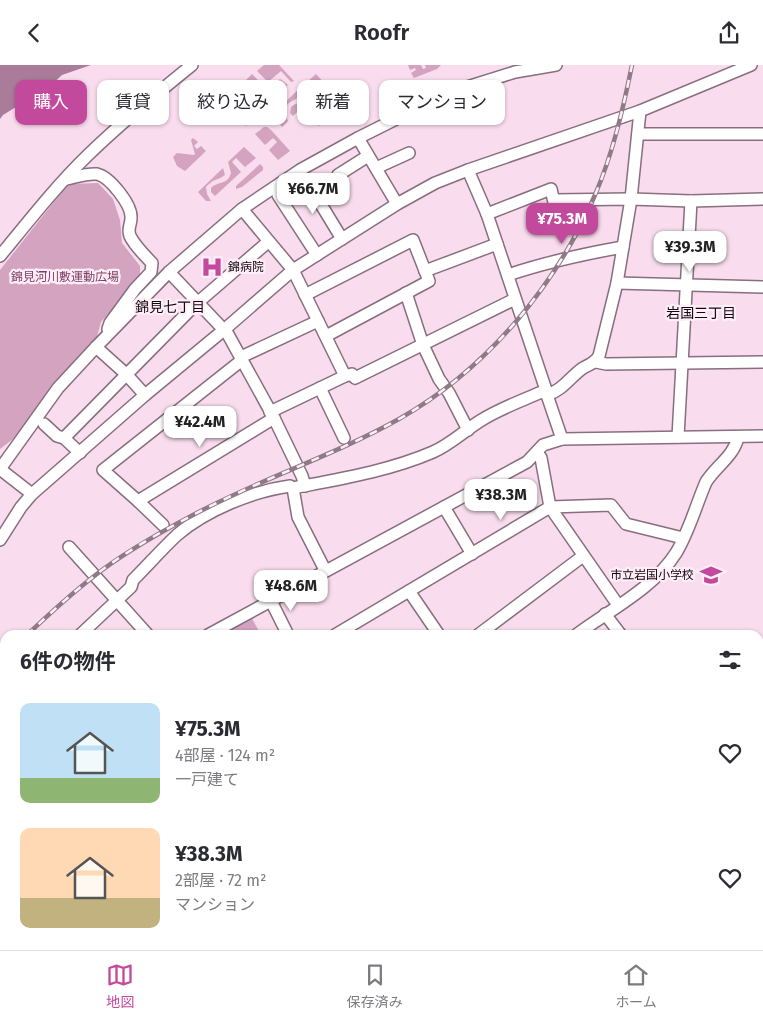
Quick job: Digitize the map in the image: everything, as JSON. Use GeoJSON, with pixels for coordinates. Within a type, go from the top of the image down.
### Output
{"type":"FeatureCollection","features":[{"type":"Feature","properties":{"kind":"street"},"geometry":{"type":"LineString","coordinates":[[0,256],[26,223],[87,156],[149,99],[192,65]]}},
{"type":"Feature","properties":{"kind":"street"},"geometry":{"type":"LineString","coordinates":[[32,495],[0,469],[58,388],[169,272],[242,209],[300,170],[358,138],[448,93],[514,72],[556,65]]}},
{"type":"Feature","properties":{"kind":"street"},"geometry":{"type":"LineString","coordinates":[[0,540],[21,507],[32,495],[293,270],[397,204],[436,183],[468,169],[640,111],[751,65]]}},
{"type":"Feature","properties":{"kind":"street"},"geometry":{"type":"LineString","coordinates":[[85,630],[131,587],[133,579],[178,534],[220,508],[274,488],[299,487],[341,479],[407,462],[449,444],[495,413],[547,393],[556,392],[584,368],[596,361],[599,356],[617,283],[631,199],[640,111]]}},
{"type":"Feature","properties":{"kind":"street"},"geometry":{"type":"LineString","coordinates":[[638,134],[763,134]]}},
{"type":"Feature","properties":{"kind":"street"},"geometry":{"type":"LineString","coordinates":[[358,138],[397,204]]}},
{"type":"Feature","properties":{"kind":"street"},"geometry":{"type":"LineString","coordinates":[[376,168],[409,153]]}},
{"type":"Feature","properties":{"kind":"street"},"geometry":{"type":"LineString","coordinates":[[338,175],[368,156]]}},
{"type":"Feature","properties":{"kind":"street"},"geometry":{"type":"LineString","coordinates":[[468,169],[487,214],[562,439]]}},
{"type":"Feature","properties":{"kind":"street"},"geometry":{"type":"LineString","coordinates":[[66,179],[90,174],[107,179],[126,201],[132,217],[128,228],[131,238],[152,263],[151,272],[135,289],[110,323],[101,342]]}},
{"type":"Feature","properties":{"kind":"street"},"geometry":{"type":"LineString","coordinates":[[305,177],[342,239]]}},
{"type":"Feature","properties":{"kind":"street"},"geometry":{"type":"LineString","coordinates":[[487,214],[551,189],[555,200],[557,216]]}},
{"type":"Feature","properties":{"kind":"street"},"geometry":{"type":"LineString","coordinates":[[278,195],[317,255]]}},
{"type":"Feature","properties":{"kind":"street"},"geometry":{"type":"LineString","coordinates":[[555,200],[631,199],[691,201],[763,199]]}},
{"type":"Feature","properties":{"kind":"street"},"geometry":{"type":"LineString","coordinates":[[678,437],[691,201]]}},
{"type":"Feature","properties":{"kind":"street"},"geometry":{"type":"LineString","coordinates":[[242,209],[293,270],[344,376]]}},
{"type":"Feature","properties":{"kind":"street"},"geometry":{"type":"LineString","coordinates":[[305,295],[413,240],[429,281],[326,336]]}},
{"type":"Feature","properties":{"kind":"street"},"geometry":{"type":"LineString","coordinates":[[64,438],[198,303],[268,242]]}},
{"type":"Feature","properties":{"kind":"street"},"geometry":{"type":"LineString","coordinates":[[425,271],[497,244]]}},
{"type":"Feature","properties":{"kind":"street"},"geometry":{"type":"LineString","coordinates":[[508,275],[572,256],[623,247]]}},
{"type":"Feature","properties":{"kind":"street"},"geometry":{"type":"LineString","coordinates":[[169,272],[225,330],[272,415],[302,475],[299,487],[298,517],[326,570]]}},
{"type":"Feature","properties":{"kind":"street"},"geometry":{"type":"LineString","coordinates":[[617,283],[763,287]]}},
{"type":"Feature","properties":{"kind":"street"},"geometry":{"type":"LineString","coordinates":[[406,293],[438,379],[449,393],[468,430]]}},
{"type":"Feature","properties":{"kind":"street"},"geometry":{"type":"LineString","coordinates":[[138,501],[272,415],[320,388],[344,376],[352,374],[355,378],[515,299]]}},
{"type":"Feature","properties":{"kind":"street"},"geometry":{"type":"LineString","coordinates":[[163,525],[103,470],[241,359],[318,321]]}},
{"type":"Feature","properties":{"kind":"street"},"geometry":{"type":"LineString","coordinates":[[101,342],[126,374],[146,395]]}},
{"type":"Feature","properties":{"kind":"street"},"geometry":{"type":"LineString","coordinates":[[596,361],[606,364],[763,362]]}},
{"type":"Feature","properties":{"kind":"street"},"geometry":{"type":"LineString","coordinates":[[320,388],[344,438]]}},
{"type":"Feature","properties":{"kind":"street"},"geometry":{"type":"LineString","coordinates":[[44,424],[57,436],[64,438],[80,453]]}},
{"type":"Feature","properties":{"kind":"street"},"geometry":{"type":"LineString","coordinates":[[217,630],[527,462],[543,445],[562,439],[763,436]]}},
{"type":"Feature","properties":{"kind":"street"},"geometry":{"type":"LineString","coordinates":[[583,630],[639,591],[663,569],[676,553],[706,482],[728,458],[738,437]]}},
{"type":"Feature","properties":{"kind":"street"},"geometry":{"type":"LineString","coordinates":[[538,452],[541,458],[550,507],[618,605]]}},
{"type":"Feature","properties":{"kind":"street"},"geometry":{"type":"LineString","coordinates":[[343,630],[550,507],[611,505],[626,524],[683,538]]}},
{"type":"Feature","properties":{"kind":"street"},"geometry":{"type":"LineString","coordinates":[[444,507],[472,554]]}},
{"type":"Feature","properties":{"kind":"street"},"geometry":{"type":"LineString","coordinates":[[68,547],[144,630]]}},
{"type":"Feature","properties":{"kind":"street"},"geometry":{"type":"LineString","coordinates":[[485,630],[584,556]]}},
{"type":"Feature","properties":{"kind":"street"},"geometry":{"type":"LineString","coordinates":[[409,591],[436,630]]}},
{"type":"Feature","properties":{"kind":"street"},"geometry":{"type":"LineString","coordinates":[[270,601],[285,630]]}},
{"type":"Feature","properties":{"kind":"street"},"geometry":{"type":"LineString","coordinates":[[605,614],[617,630]]}},
{"type":"Feature","properties":{"kind":"green space"},"geometry":{"type":"Polygon","coordinates":[[[264,65],[279,65],[294,81],[291,82],[281,71],[270,80],[266,80],[257,71],[264,65]]]}},
{"type":"Feature","properties":{"kind":"green space"},"geometry":{"type":"Polygon","coordinates":[[[408,65],[421,65],[423,69],[426,68],[425,65],[441,65],[437,69],[414,78],[411,73],[416,70],[415,68],[410,70],[408,65]]]}},
{"type":"Feature","properties":{"kind":"green space"},"geometry":{"type":"Polygon","coordinates":[[[252,74],[258,80],[246,80],[252,74]]]}},
{"type":"Feature","properties":{"kind":"green space"},"geometry":{"type":"Polygon","coordinates":[[[316,74],[321,80],[309,80],[316,74]]]}},
{"type":"Feature","properties":{"kind":"green space"},"geometry":{"type":"Polygon","coordinates":[[[297,91],[297,98],[287,106],[287,100],[297,91]]]}},
{"type":"Feature","properties":{"kind":"green space"},"geometry":{"type":"Polygon","coordinates":[[[297,104],[297,112],[293,116],[290,113],[291,107],[297,104]]]}},
{"type":"Feature","properties":{"kind":"green space"},"geometry":{"type":"Polygon","coordinates":[[[264,127],[271,130],[290,151],[278,160],[269,150],[277,142],[273,138],[265,145],[255,134],[264,127]]]}},
{"type":"Feature","properties":{"kind":"green space"},"geometry":{"type":"Polygon","coordinates":[[[193,138],[198,142],[194,146],[197,149],[201,146],[206,151],[185,171],[177,166],[173,157],[177,153],[194,155],[191,140],[193,138]]]}},
{"type":"Feature","properties":{"kind":"green space"},"geometry":{"type":"Polygon","coordinates":[[[244,147],[256,158],[245,167],[236,158],[232,162],[241,172],[215,196],[211,192],[211,188],[230,177],[231,173],[228,162],[244,147]]]}},
{"type":"Feature","properties":{"kind":"green space"},"geometry":{"type":"Polygon","coordinates":[[[260,164],[263,170],[242,187],[236,189],[236,186],[260,164]]]}},
{"type":"Feature","properties":{"kind":"green space"},"geometry":{"type":"Polygon","coordinates":[[[223,168],[225,175],[211,182],[206,187],[211,201],[206,201],[198,192],[223,168]]]}},
{"type":"Feature","properties":{"kind":"green space","name":"錦見河川敷運動広場"},"geometry":{"type":"Polygon","coordinates":[[[98,183],[113,199],[120,220],[122,243],[140,266],[140,277],[101,322],[96,340],[52,387],[13,439],[0,449],[0,270],[68,184],[98,183]]]}},
{"type":"Feature","properties":{"kind":"green space"},"geometry":{"type":"Polygon","coordinates":[[[250,615],[258,630],[224,630],[250,615]]]}},
{"type":"Feature","properties":{"kind":"shaded area"},"geometry":{"type":"Polygon","coordinates":[[[0,65],[91,65],[62,75],[57,80],[15,80],[15,108],[0,119],[0,65]]]}},
{"type":"Feature","properties":{"kind":"railway"},"geometry":{"type":"LineString","coordinates":[[32,630],[93,577],[142,544],[218,502],[348,445],[399,419],[431,399],[489,351],[539,293],[579,229],[607,163],[632,65]]}},
{"type":"Feature","properties":{"kind":"place","name":"錦病院"},"geometry":{"type":"Point","coordinates":[212,267]}},
{"type":"Feature","properties":{"kind":"place","name":"市立岩国小学校"},"geometry":{"type":"Point","coordinates":[711,575]}},
{"type":"Feature","properties":{"kind":"district","name":"錦見七丁目"},"geometry":{"type":"Point","coordinates":[170,307]}},
{"type":"Feature","properties":{"kind":"district","name":"岩国三丁目"},"geometry":{"type":"Point","coordinates":[701,313]}}]}
